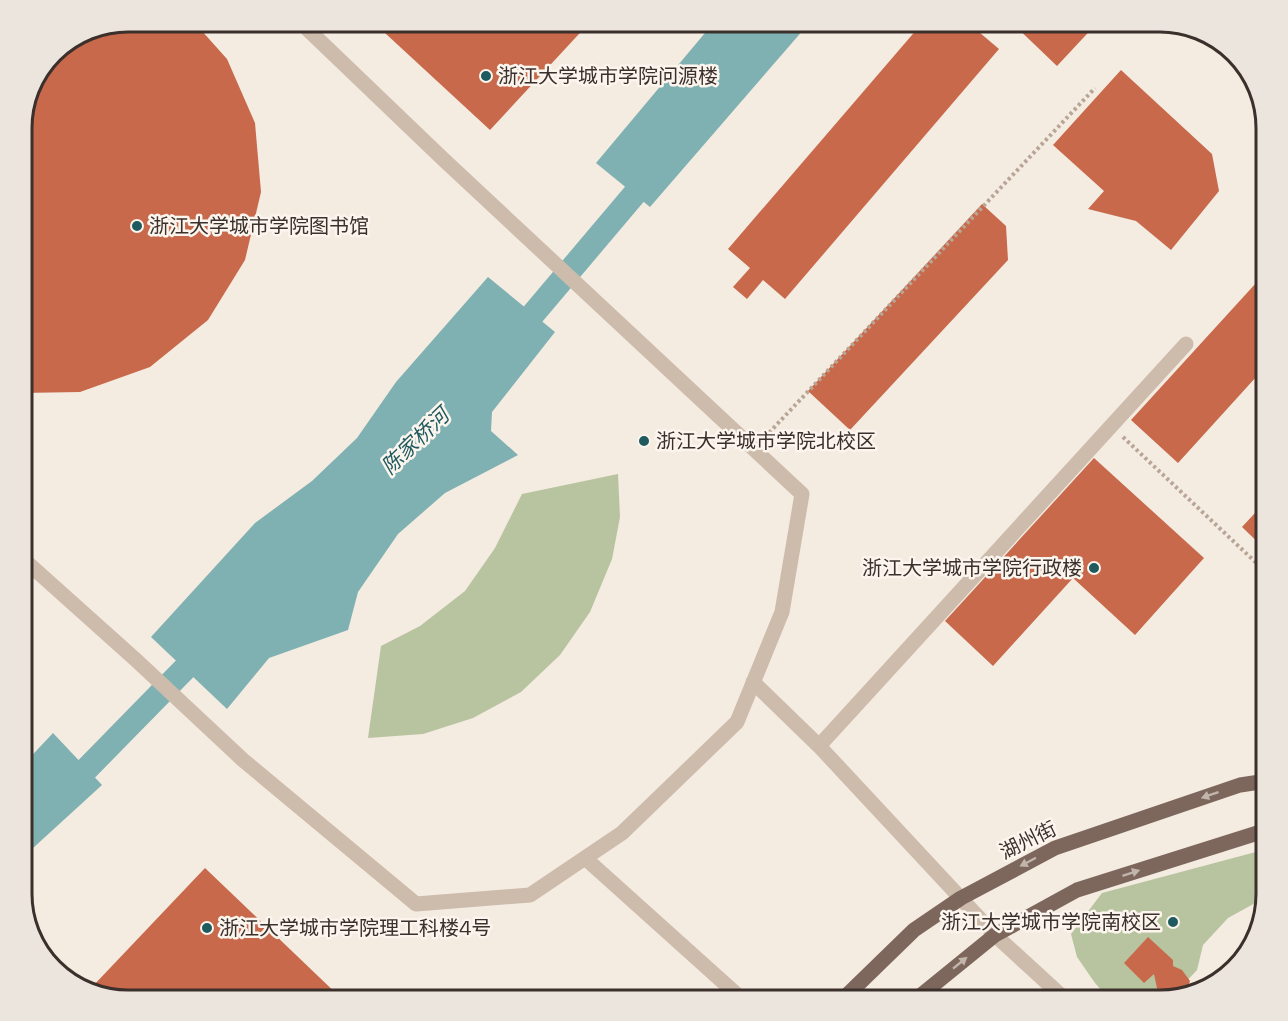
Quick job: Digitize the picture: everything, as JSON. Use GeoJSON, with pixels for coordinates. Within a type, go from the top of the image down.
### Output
{"type":"FeatureCollection","features":[{"type":"Feature","properties":{"kind":"main road","name":"湖州街"},"geometry":{"type":"LineString","coordinates":[[852,990],[914,930],[961,898],[1055,848],[1239,785],[1256,783]]}},
{"type":"Feature","properties":{"kind":"main road"},"geometry":{"type":"LineString","coordinates":[[927,990],[995,935],[1077,890],[1256,833]]}},
{"type":"Feature","properties":{"kind":"street"},"geometry":{"type":"LineString","coordinates":[[32,569],[136,660],[243,760],[416,904],[530,896],[622,833],[737,722],[782,612],[802,494],[451,167],[310,32]]}},
{"type":"Feature","properties":{"kind":"street"},"geometry":{"type":"LineString","coordinates":[[819,746],[1186,344]]}},
{"type":"Feature","properties":{"kind":"street"},"geometry":{"type":"LineString","coordinates":[[753,682],[819,746],[995,935],[1055,990]]}},
{"type":"Feature","properties":{"kind":"street"},"geometry":{"type":"LineString","coordinates":[[585,858],[732,990]]}},
{"type":"Feature","properties":{"kind":"path"},"geometry":{"type":"LineString","coordinates":[[755,449],[1095,88]]}},
{"type":"Feature","properties":{"kind":"path"},"geometry":{"type":"LineString","coordinates":[[1111,427],[1256,563]]}},
{"type":"Feature","properties":{"kind":"green space"},"geometry":{"type":"Polygon","coordinates":[[[618,474],[620,517],[612,559],[590,612],[560,655],[521,692],[473,718],[423,734],[368,738],[381,646],[420,626],[465,591],[495,548],[522,494],[618,474]]]}},
{"type":"Feature","properties":{"kind":"green space","name":"浙江大学城市学院南校区"},"geometry":{"type":"Polygon","coordinates":[[[1256,852],[1256,903],[1228,918],[1203,945],[1197,970],[1181,987],[1161,990],[1101,990],[1095,983],[1077,957],[1071,934],[1102,893],[1256,852]]]}},
{"type":"Feature","properties":{"kind":"water"},"geometry":{"type":"Polygon","coordinates":[[[706,32],[801,32],[650,207],[596,163],[706,32]]]}},
{"type":"Feature","properties":{"kind":"water"},"geometry":{"type":"Polygon","coordinates":[[[488,277],[555,332],[492,412],[491,431],[518,455],[445,493],[398,534],[358,592],[348,630],[269,658],[227,709],[151,637],[255,523],[312,481],[357,438],[396,382],[488,277]]]}},
{"type":"Feature","properties":{"kind":"water"},"geometry":{"type":"Polygon","coordinates":[[[53,733],[102,785],[32,849],[32,755],[53,733]]]}},
{"type":"Feature","properties":{"kind":"building","name":"浙江大学城市学院图书馆"},"geometry":{"type":"Polygon","coordinates":[[[115,32],[203,32],[227,59],[255,123],[261,192],[245,260],[208,320],[150,367],[80,392],[32,393],[32,121],[41,85],[64,55],[79,44],[97,37],[115,32]]]}},
{"type":"Feature","properties":{"kind":"building","name":"浙江大学城市学院问源楼"},"geometry":{"type":"Polygon","coordinates":[[[384,32],[581,32],[490,130],[384,32]]]}},
{"type":"Feature","properties":{"kind":"building"},"geometry":{"type":"Polygon","coordinates":[[[915,32],[979,32],[999,49],[785,299],[763,280],[747,299],[733,287],[750,268],[728,249],[915,32]]]}},
{"type":"Feature","properties":{"kind":"building"},"geometry":{"type":"Polygon","coordinates":[[[1021,32],[1089,32],[1057,66],[1021,32]]]}},
{"type":"Feature","properties":{"kind":"building"},"geometry":{"type":"Polygon","coordinates":[[[1121,70],[1212,154],[1219,191],[1171,250],[1136,221],[1088,209],[1104,191],[1053,145],[1121,70]]]}},
{"type":"Feature","properties":{"kind":"building"},"geometry":{"type":"Polygon","coordinates":[[[982,204],[1006,226],[1008,260],[850,430],[808,391],[982,204]]]}},
{"type":"Feature","properties":{"kind":"building"},"geometry":{"type":"Polygon","coordinates":[[[1256,283],[1256,377],[1178,463],[1131,420],[1256,283]]]}},
{"type":"Feature","properties":{"kind":"building","name":"浙江大学城市学院行政楼"},"geometry":{"type":"Polygon","coordinates":[[[1094,458],[1204,558],[1135,635],[1073,578],[993,666],[945,621],[1094,458]]]}},
{"type":"Feature","properties":{"kind":"building"},"geometry":{"type":"Polygon","coordinates":[[[1256,512],[1256,540],[1242,527],[1256,512]]]}},
{"type":"Feature","properties":{"kind":"building","name":"浙江大学城市学院理工科楼4号"},"geometry":{"type":"Polygon","coordinates":[[[205,868],[333,990],[127,990],[95,983],[205,868]]]}},
{"type":"Feature","properties":{"kind":"building"},"geometry":{"type":"Polygon","coordinates":[[[1148,937],[1173,960],[1173,966],[1182,970],[1190,981],[1185,986],[1157,990],[1154,974],[1144,983],[1124,963],[1148,937]]]}},
{"type":"Feature","properties":{"kind":"waterway","name":"陈家桥河"},"geometry":{"type":"LineString","coordinates":[[512,339],[654,171]]}},
{"type":"Feature","properties":{"kind":"waterway","name":"陈家桥河"},"geometry":{"type":"LineString","coordinates":[[32,825],[206,647]]}},
{"type":"Feature","properties":{"kind":"place","name":"浙江大学城市学院问源楼"},"geometry":{"type":"Point","coordinates":[486,76]}},
{"type":"Feature","properties":{"kind":"place","name":"浙江大学城市学院图书馆"},"geometry":{"type":"Point","coordinates":[137,226]}},
{"type":"Feature","properties":{"kind":"place","name":"浙江大学城市学院北校区"},"geometry":{"type":"Point","coordinates":[644,441]}},
{"type":"Feature","properties":{"kind":"place","name":"浙江大学城市学院行政楼"},"geometry":{"type":"Point","coordinates":[1094,568]}},
{"type":"Feature","properties":{"kind":"place","name":"浙江大学城市学院南校区"},"geometry":{"type":"Point","coordinates":[1173,922]}},
{"type":"Feature","properties":{"kind":"place","name":"浙江大学城市学院理工科楼4号"},"geometry":{"type":"Point","coordinates":[207,928]}}]}
